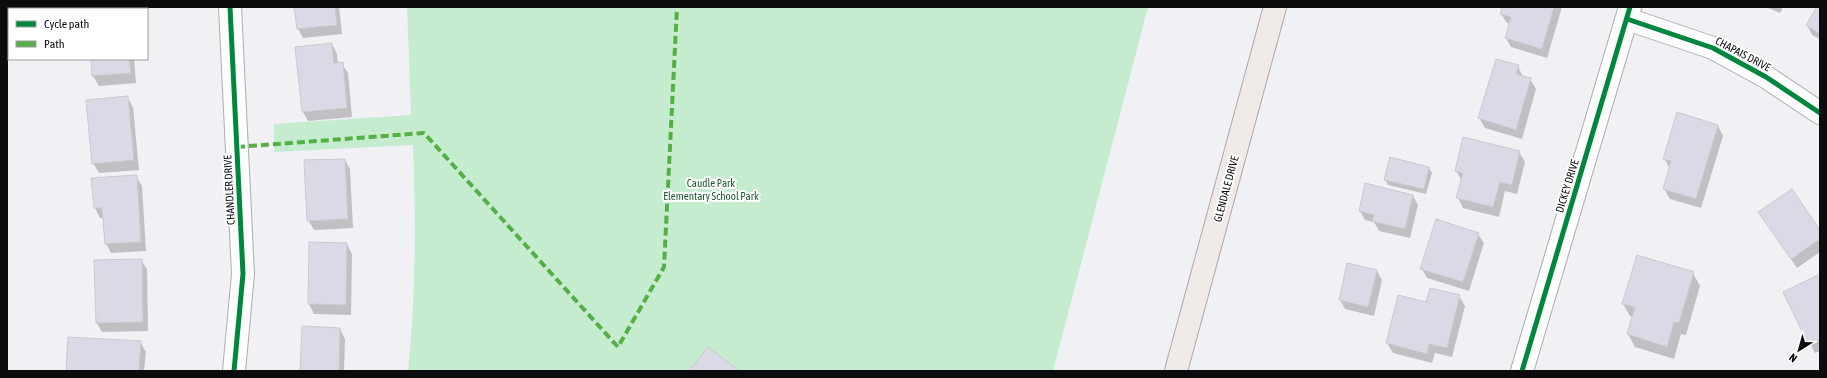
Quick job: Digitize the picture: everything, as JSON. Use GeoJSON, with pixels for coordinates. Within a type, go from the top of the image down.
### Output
{"type":"FeatureCollection","features":[{"type":"Feature","properties":{"kind":"main road","name":"GLENDALE DRIVE"},"geometry":{"type":"LineString","coordinates":[[1176,371],[1276,7]]}},
{"type":"Feature","properties":{"kind":"street","name":"CHANDLER DRIVE"},"geometry":{"type":"LineString","coordinates":[[230,7],[243,274],[234,371]]}},
{"type":"Feature","properties":{"kind":"street","name":"CHAPAIS DRIVE"},"geometry":{"type":"LineString","coordinates":[[1628,13],[1713,48],[1766,77],[1820,113]]}},
{"type":"Feature","properties":{"kind":"street","name":"DICKEY DRIVE"},"geometry":{"type":"LineString","coordinates":[[1522,371],[1628,13]]}},
{"type":"Feature","properties":{"kind":"green space","name":"Caudle Park Elementary School Park"},"geometry":{"type":"Polygon","coordinates":[[[407,7],[1148,7],[1053,371],[408,371],[413,315],[415,258],[413,145],[274,152],[274,124],[411,115],[407,7]]]}},
{"type":"Feature","properties":{"kind":"building"},"geometry":{"type":"Polygon","coordinates":[[[294,7],[335,7],[337,25],[297,29],[294,7]]]}},
{"type":"Feature","properties":{"kind":"building"},"geometry":{"type":"Polygon","coordinates":[[[1502,7],[1554,7],[1542,49],[1505,38],[1511,17],[1500,14],[1502,7]]]}},
{"type":"Feature","properties":{"kind":"building"},"geometry":{"type":"Polygon","coordinates":[[[1817,7],[1820,7],[1820,34],[1806,25],[1817,7]]]}},
{"type":"Feature","properties":{"kind":"building"},"geometry":{"type":"Polygon","coordinates":[[[332,43],[334,63],[343,62],[347,108],[302,112],[295,47],[332,43]]]}},
{"type":"Feature","properties":{"kind":"building"},"geometry":{"type":"Polygon","coordinates":[[[1496,59],[1519,65],[1516,74],[1531,78],[1516,130],[1478,118],[1496,59]]]}},
{"type":"Feature","properties":{"kind":"building"},"geometry":{"type":"Polygon","coordinates":[[[91,60],[129,60],[131,73],[92,76],[91,60]]]}},
{"type":"Feature","properties":{"kind":"building"},"geometry":{"type":"Polygon","coordinates":[[[128,96],[134,160],[92,164],[86,100],[128,96]]]}},
{"type":"Feature","properties":{"kind":"building"},"geometry":{"type":"Polygon","coordinates":[[[1677,112],[1718,125],[1696,199],[1663,189],[1671,161],[1663,159],[1677,112]]]}},
{"type":"Feature","properties":{"kind":"building"},"geometry":{"type":"Polygon","coordinates":[[[1463,137],[1520,151],[1512,185],[1500,182],[1493,207],[1456,198],[1463,173],[1455,171],[1463,137]]]}},
{"type":"Feature","properties":{"kind":"building"},"geometry":{"type":"Polygon","coordinates":[[[1390,157],[1429,167],[1424,189],[1384,180],[1390,157]]]}},
{"type":"Feature","properties":{"kind":"building"},"geometry":{"type":"Polygon","coordinates":[[[345,159],[348,219],[307,221],[304,160],[345,159]]]}},
{"type":"Feature","properties":{"kind":"building"},"geometry":{"type":"Polygon","coordinates":[[[137,175],[141,242],[105,244],[102,208],[94,208],[91,178],[137,175]]]}},
{"type":"Feature","properties":{"kind":"building"},"geometry":{"type":"Polygon","coordinates":[[[1365,183],[1413,195],[1405,229],[1372,221],[1374,215],[1359,211],[1365,183]]]}},
{"type":"Feature","properties":{"kind":"building"},"geometry":{"type":"Polygon","coordinates":[[[1792,189],[1820,230],[1820,239],[1791,259],[1758,212],[1792,189]]]}},
{"type":"Feature","properties":{"kind":"building"},"geometry":{"type":"Polygon","coordinates":[[[1436,219],[1479,233],[1463,282],[1420,269],[1436,219]]]}},
{"type":"Feature","properties":{"kind":"building"},"geometry":{"type":"Polygon","coordinates":[[[309,242],[347,243],[346,305],[308,304],[309,242]]]}},
{"type":"Feature","properties":{"kind":"building"},"geometry":{"type":"Polygon","coordinates":[[[1637,255],[1694,272],[1679,323],[1674,322],[1667,347],[1627,334],[1635,307],[1622,304],[1637,255]]]}},
{"type":"Feature","properties":{"kind":"building"},"geometry":{"type":"Polygon","coordinates":[[[142,259],[143,322],[96,323],[94,260],[142,259]]]}},
{"type":"Feature","properties":{"kind":"building"},"geometry":{"type":"Polygon","coordinates":[[[1347,263],[1377,270],[1368,307],[1339,300],[1347,263]]]}},
{"type":"Feature","properties":{"kind":"building"},"geometry":{"type":"Polygon","coordinates":[[[1820,274],[1820,339],[1808,344],[1783,292],[1820,274]]]}},
{"type":"Feature","properties":{"kind":"building"},"geometry":{"type":"Polygon","coordinates":[[[1430,288],[1460,295],[1447,348],[1429,344],[1427,354],[1386,343],[1398,295],[1426,302],[1430,288]]]}},
{"type":"Feature","properties":{"kind":"building"},"geometry":{"type":"Polygon","coordinates":[[[302,326],[340,328],[339,371],[300,371],[302,326]]]}},
{"type":"Feature","properties":{"kind":"building"},"geometry":{"type":"Polygon","coordinates":[[[68,337],[141,341],[139,371],[66,371],[68,337]]]}},
{"type":"Feature","properties":{"kind":"building"},"geometry":{"type":"Polygon","coordinates":[[[708,347],[739,371],[689,371],[708,347]]]}},
{"type":"Feature","properties":{"kind":"marked path"},"geometry":{"type":"LineString","coordinates":[[237,147],[424,133],[618,347],[664,267],[677,7]]}},
{"type":"Feature","properties":{"kind":"cycle path"},"geometry":{"type":"LineString","coordinates":[[230,7],[243,274],[234,371]]}},
{"type":"Feature","properties":{"kind":"cycle path"},"geometry":{"type":"LineString","coordinates":[[1522,371],[1630,7]]}},
{"type":"Feature","properties":{"kind":"cycle path"},"geometry":{"type":"LineString","coordinates":[[1627,19],[1713,48],[1766,77],[1820,113]]}}]}
